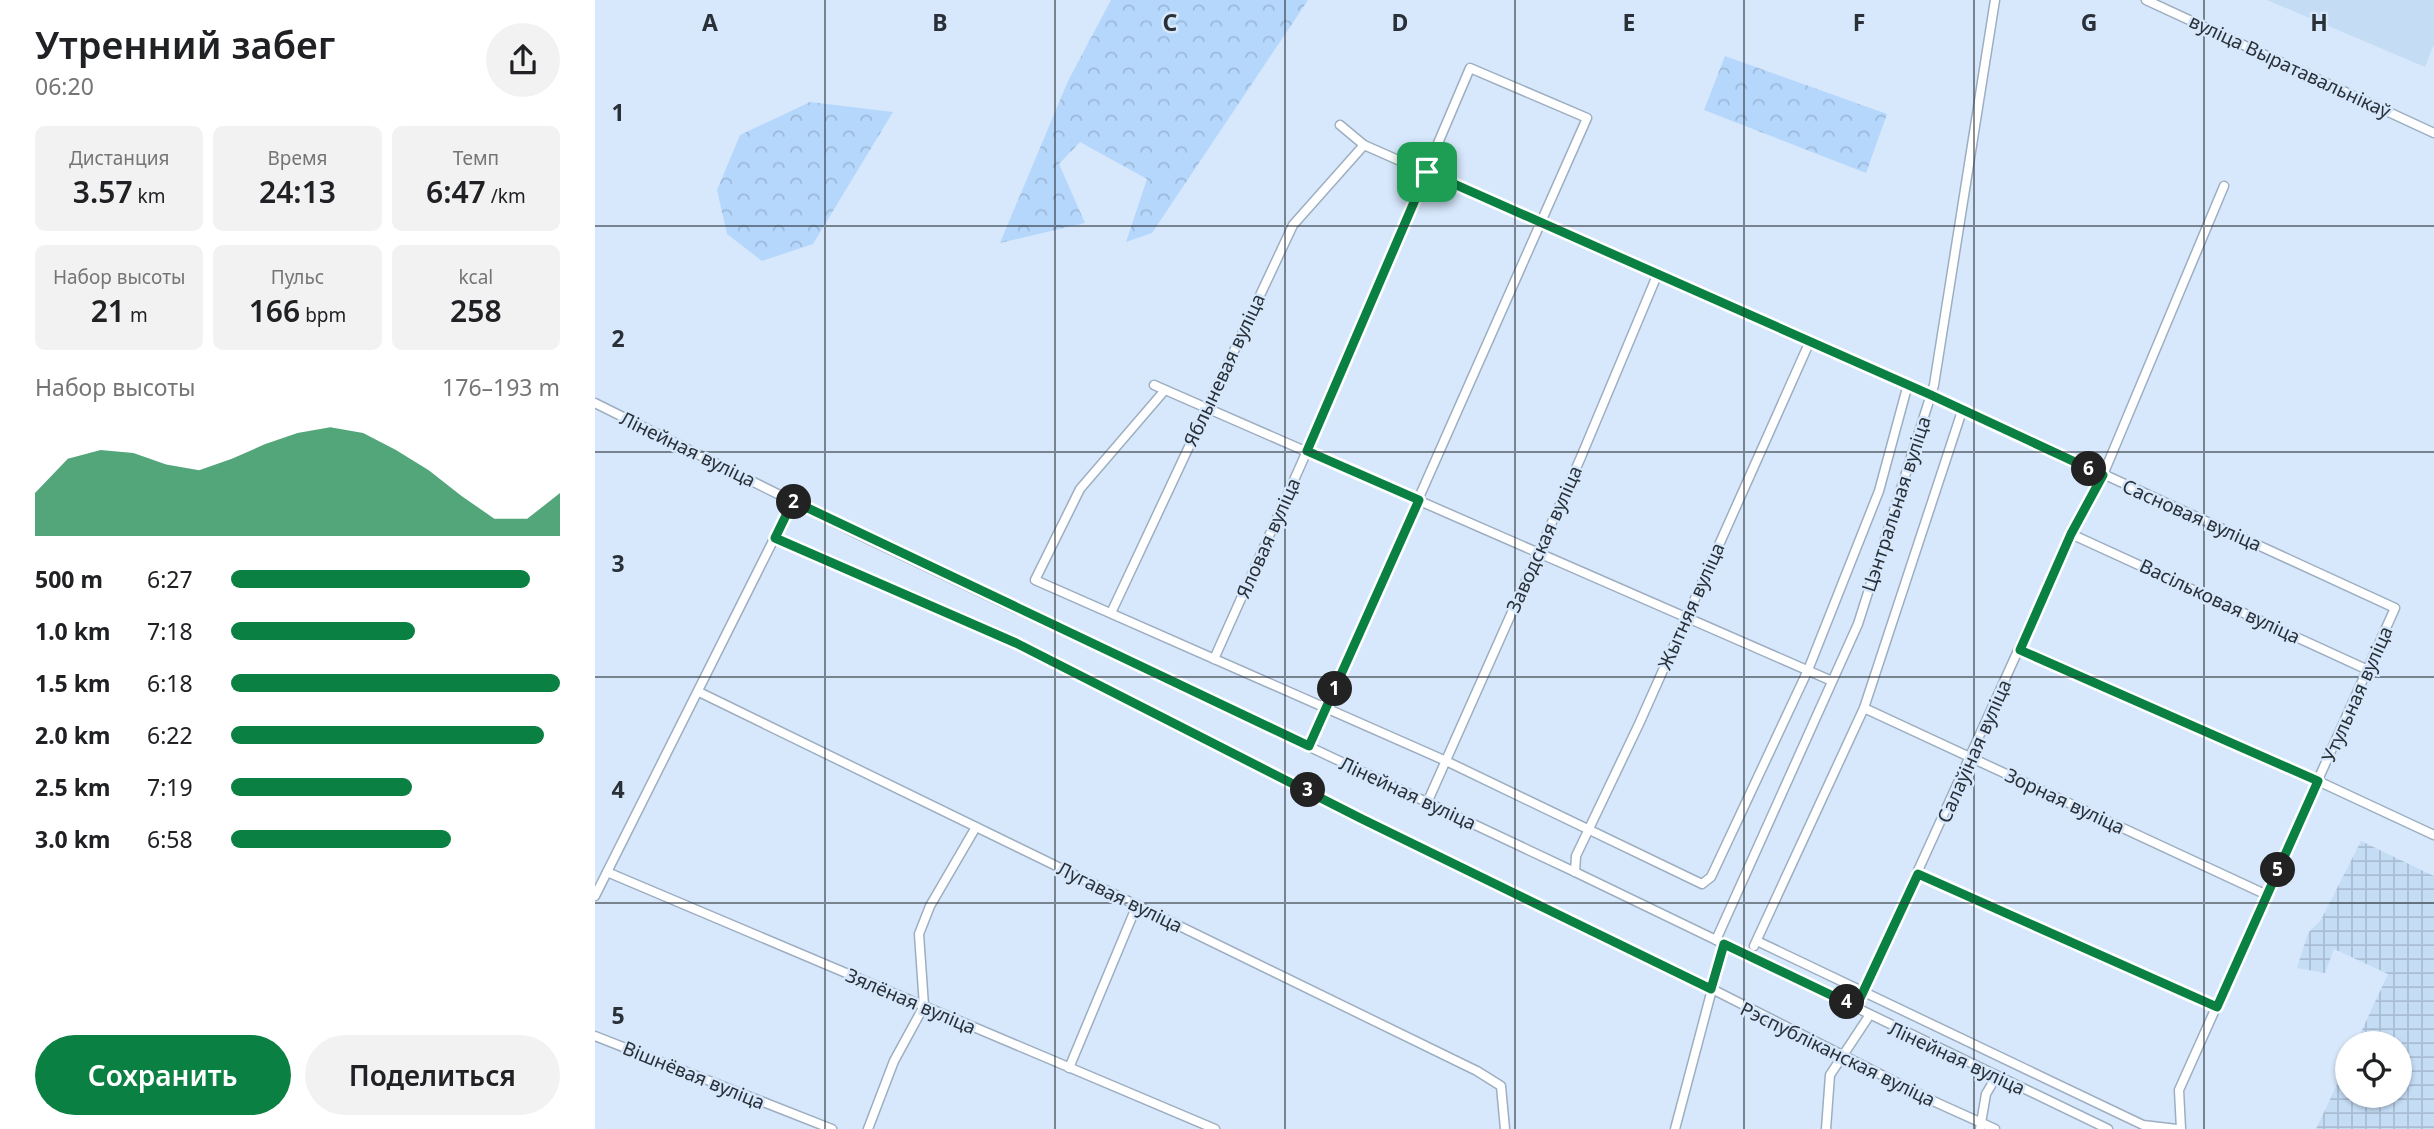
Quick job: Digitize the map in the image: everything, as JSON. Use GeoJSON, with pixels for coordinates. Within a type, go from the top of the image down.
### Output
{"type":"FeatureCollection","features":[{"type":"Feature","properties":{"kind":"street","name":"Цэнтральная вуліца"},"geometry":{"type":"LineString","coordinates":[[1675,1129],[1711,989],[1720,942],[1858,624],[1931,395],[1995,0]]}},
{"type":"Feature","properties":{"kind":"street","name":"вуліца Выратавальнікаў"},"geometry":{"type":"LineString","coordinates":[[2146,0],[2434,133]]}},
{"type":"Feature","properties":{"kind":"street","name":"Яловая вуліца"},"geometry":{"type":"LineString","coordinates":[[1214,659],[1307,451],[1470,68],[1587,118],[1543,223]]}},
{"type":"Feature","properties":{"kind":"street","name":"Сасновая вуліца"},"geometry":{"type":"LineString","coordinates":[[1340,125],[1364,145],[1908,384],[2395,608]]}},
{"type":"Feature","properties":{"kind":"street","name":"Яблыневая вуліца"},"geometry":{"type":"LineString","coordinates":[[1111,613],[1205,407],[1293,225],[1364,145]]}},
{"type":"Feature","properties":{"kind":"street","name":"Салаўіная вуліца"},"geometry":{"type":"LineString","coordinates":[[1856,1007],[2071,534],[2103,475],[2224,186]]}},
{"type":"Feature","properties":{"kind":"street"},"geometry":{"type":"LineString","coordinates":[[1309,746],[1543,223]]}},
{"type":"Feature","properties":{"kind":"street","name":"Заводская вуліца"},"geometry":{"type":"LineString","coordinates":[[1427,803],[1658,273]]}},
{"type":"Feature","properties":{"kind":"street","name":"Жытняя вуліца"},"geometry":{"type":"LineString","coordinates":[[1575,872],[1576,856],[1810,341]]}},
{"type":"Feature","properties":{"kind":"street"},"geometry":{"type":"LineString","coordinates":[[1154,384],[1832,681]]}},
{"type":"Feature","properties":{"kind":"street"},"geometry":{"type":"LineString","coordinates":[[1165,390],[1080,489],[1035,580],[1446,761],[1702,884],[1711,877],[1808,670],[1879,491],[1908,384]]}},
{"type":"Feature","properties":{"kind":"street","name":"Лінейная вуліца"},"geometry":{"type":"LineString","coordinates":[[595,403],[793,501],[1575,872],[2108,1129]]}},
{"type":"Feature","properties":{"kind":"street","name":"Цэнтральная вуліца"},"geometry":{"type":"LineString","coordinates":[[1755,943],[1864,708],[1962,411]]}},
{"type":"Feature","properties":{"kind":"street"},"geometry":{"type":"LineString","coordinates":[[595,896],[793,501]]}},
{"type":"Feature","properties":{"kind":"street","name":"Васільковая вуліца"},"geometry":{"type":"LineString","coordinates":[[2071,534],[2368,670]]}},
{"type":"Feature","properties":{"kind":"street","name":"Рэспубліканская вуліца"},"geometry":{"type":"LineString","coordinates":[[775,538],[1016,643],[1362,819],[1711,989],[1980,1126],[1995,1129]]}},
{"type":"Feature","properties":{"kind":"street","name":"Утульная вуліца"},"geometry":{"type":"LineString","coordinates":[[2179,1129],[2179,1090],[2395,608]]}},
{"type":"Feature","properties":{"kind":"street"},"geometry":{"type":"LineString","coordinates":[[2020,650],[2434,835]]}},
{"type":"Feature","properties":{"kind":"street","name":"Лугавая вуліца"},"geometry":{"type":"LineString","coordinates":[[699,692],[1477,1071],[1500,1086],[1505,1129]]}},
{"type":"Feature","properties":{"kind":"street","name":"Зорная вуліца"},"geometry":{"type":"LineString","coordinates":[[1864,708],[2267,895]]}},
{"type":"Feature","properties":{"kind":"street"},"geometry":{"type":"LineString","coordinates":[[868,1129],[894,1061],[924,1006],[919,934],[930,906],[976,827]]}},
{"type":"Feature","properties":{"kind":"street","name":"Зялёная вуліца"},"geometry":{"type":"LineString","coordinates":[[607,872],[1215,1129]]}},
{"type":"Feature","properties":{"kind":"street"},"geometry":{"type":"LineString","coordinates":[[1918,874],[2217,1007]]}},
{"type":"Feature","properties":{"kind":"street"},"geometry":{"type":"LineString","coordinates":[[1069,1068],[1137,905]]}},
{"type":"Feature","properties":{"kind":"street","name":"Лінейная вуліца"},"geometry":{"type":"LineString","coordinates":[[1755,943],[1865,992],[2143,1125],[2179,1129]]}},
{"type":"Feature","properties":{"kind":"street"},"geometry":{"type":"LineString","coordinates":[[1826,1129],[1827,1091],[1831,1075],[1841,1055],[1869,1016]]}},
{"type":"Feature","properties":{"kind":"street","name":"Вішнёвая вуліца"},"geometry":{"type":"LineString","coordinates":[[595,1036],[832,1129]]}},
{"type":"Feature","properties":{"kind":"street"},"geometry":{"type":"LineString","coordinates":[[1980,1126],[1986,1094],[1996,1077]]}},
{"type":"Feature","properties":{"kind":"shaded area"},"geometry":{"type":"Polygon","coordinates":[[[2267,0],[2434,0],[2434,44],[2425,67],[2267,0]]]}},
{"type":"Feature","properties":{"kind":"shaded area"},"geometry":{"type":"Polygon","coordinates":[[[2361,841],[2434,876],[2434,1129],[2316,1129],[2335,1089],[2335,1108],[2412,1108],[2412,1031],[2362,1031],[2388,974],[2334,949],[2325,973],[2297,968],[2308,933],[2321,920],[2361,841]]]}},
{"type":"Feature","properties":{"kind":"green space"},"geometry":{"type":"Polygon","coordinates":[[[1111,0],[1308,0],[1152,233],[1126,242],[1147,179],[1080,142],[1059,164],[1085,223],[1000,243],[1068,81],[1111,0]]]}},
{"type":"Feature","properties":{"kind":"green space"},"geometry":{"type":"Polygon","coordinates":[[[1725,56],[1887,114],[1866,173],[1704,110],[1725,56]]]}},
{"type":"Feature","properties":{"kind":"green space"},"geometry":{"type":"Polygon","coordinates":[[[810,102],[893,112],[813,244],[762,261],[727,234],[717,190],[740,135],[810,102]]]}},
{"type":"Feature","properties":{"kind":"route"},"geometry":{"type":"LineString","coordinates":[[1427,172],[1931,395],[2103,475],[2071,534],[2020,650],[2318,781],[2217,1007],[1918,874],[1856,1007],[1724,944],[1711,989],[1362,819],[1016,643],[775,538],[793,501],[1309,746],[1419,500],[1307,451],[1427,172]]}}]}
